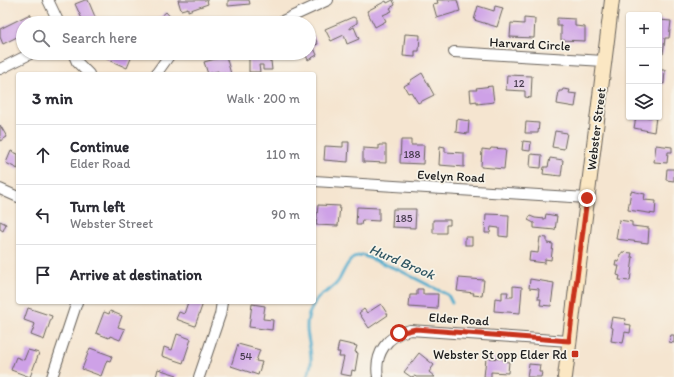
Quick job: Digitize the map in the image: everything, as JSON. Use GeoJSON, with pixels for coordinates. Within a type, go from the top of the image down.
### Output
{"type":"FeatureCollection","features":[{"type":"Feature","properties":{"kind":"street"},"geometry":{"type":"LineString","coordinates":[[48,0],[56,16]]}},
{"type":"Feature","properties":{"kind":"street"},"geometry":{"type":"LineString","coordinates":[[293,16],[328,0]]}},
{"type":"Feature","properties":{"kind":"street","name":"Webster Street"},"geometry":{"type":"LineString","coordinates":[[565,377],[612,0]]}},
{"type":"Feature","properties":{"kind":"street","name":"Harvard Circle"},"geometry":{"type":"LineString","coordinates":[[454,52],[604,61]]}},
{"type":"Feature","properties":{"kind":"street"},"geometry":{"type":"LineString","coordinates":[[0,69],[18,60]]}},
{"type":"Feature","properties":{"kind":"street"},"geometry":{"type":"LineString","coordinates":[[76,60],[87,72]]}},
{"type":"Feature","properties":{"kind":"street"},"geometry":{"type":"LineString","coordinates":[[157,72],[166,60]]}},
{"type":"Feature","properties":{"kind":"street","name":"Evelyn Road"},"geometry":{"type":"LineString","coordinates":[[316,181],[587,198]]}},
{"type":"Feature","properties":{"kind":"street"},"geometry":{"type":"LineString","coordinates":[[0,189],[16,196]]}},
{"type":"Feature","properties":{"kind":"street"},"geometry":{"type":"LineString","coordinates":[[52,377],[76,304]]}},
{"type":"Feature","properties":{"kind":"street"},"geometry":{"type":"LineString","coordinates":[[199,377],[220,315],[222,304]]}},
{"type":"Feature","properties":{"kind":"street","name":"Elder Road"},"geometry":{"type":"LineString","coordinates":[[378,377],[377,367],[379,355],[385,344],[393,336],[410,330],[569,341]]}},
{"type":"Feature","properties":{"kind":"building"},"geometry":{"type":"Polygon","coordinates":[[[88,0],[95,16],[81,16],[75,4],[88,0]]]}},
{"type":"Feature","properties":{"kind":"building"},"geometry":{"type":"Polygon","coordinates":[[[178,0],[207,0],[208,4],[188,11],[188,8],[181,10],[178,0]]]}},
{"type":"Feature","properties":{"kind":"building"},"geometry":{"type":"Polygon","coordinates":[[[228,0],[249,0],[250,4],[228,6],[228,0]]]}},
{"type":"Feature","properties":{"kind":"building"},"geometry":{"type":"Polygon","coordinates":[[[393,0],[395,5],[390,8],[392,11],[383,15],[386,21],[375,27],[367,11],[386,1],[387,3],[393,0]]]}},
{"type":"Feature","properties":{"kind":"building"},"geometry":{"type":"Polygon","coordinates":[[[437,0],[457,0],[460,11],[437,18],[433,4],[438,3],[437,0]]]}},
{"type":"Feature","properties":{"kind":"building"},"geometry":{"type":"Polygon","coordinates":[[[478,6],[494,11],[495,6],[503,8],[497,27],[474,20],[478,6]]]}},
{"type":"Feature","properties":{"kind":"building"},"geometry":{"type":"Polygon","coordinates":[[[166,12],[170,16],[161,16],[166,12]]]}},
{"type":"Feature","properties":{"kind":"building"},"geometry":{"type":"Polygon","coordinates":[[[353,17],[357,19],[357,23],[350,27],[350,29],[354,27],[359,39],[347,44],[344,35],[331,41],[325,29],[353,17]]]}},
{"type":"Feature","properties":{"kind":"building"},"geometry":{"type":"Polygon","coordinates":[[[524,18],[535,19],[534,38],[510,37],[511,23],[524,24],[524,18]]]}},
{"type":"Feature","properties":{"kind":"building"},"geometry":{"type":"Polygon","coordinates":[[[557,18],[575,19],[575,26],[585,27],[585,41],[561,40],[561,26],[557,26],[557,18]]]}},
{"type":"Feature","properties":{"kind":"building"},"geometry":{"type":"Polygon","coordinates":[[[662,20],[671,21],[669,38],[665,38],[663,54],[662,20]]]}},
{"type":"Feature","properties":{"kind":"building"},"geometry":{"type":"Polygon","coordinates":[[[16,21],[16,38],[3,44],[0,37],[0,29],[16,21]]]}},
{"type":"Feature","properties":{"kind":"building"},"geometry":{"type":"Polygon","coordinates":[[[405,34],[420,35],[419,51],[415,51],[415,57],[403,56],[405,34]]]}},
{"type":"Feature","properties":{"kind":"building"},"geometry":{"type":"Polygon","coordinates":[[[109,60],[130,60],[127,68],[109,60]]]}},
{"type":"Feature","properties":{"kind":"building"},"geometry":{"type":"Polygon","coordinates":[[[211,60],[227,60],[230,72],[207,72],[204,62],[211,60]]]}},
{"type":"Feature","properties":{"kind":"building"},"geometry":{"type":"Polygon","coordinates":[[[249,60],[271,61],[272,70],[263,70],[263,65],[259,65],[260,72],[249,72],[249,60]]]}},
{"type":"Feature","properties":{"kind":"building"},"geometry":{"type":"Polygon","coordinates":[[[662,70],[665,70],[664,84],[662,84],[662,70]]]}},
{"type":"Feature","properties":{"kind":"building"},"geometry":{"type":"Polygon","coordinates":[[[422,73],[434,95],[418,103],[411,92],[408,93],[404,86],[422,73]]]}},
{"type":"Feature","properties":{"kind":"building"},"geometry":{"type":"Polygon","coordinates":[[[507,75],[532,76],[531,98],[525,97],[525,91],[506,90],[507,75]]]}},
{"type":"Feature","properties":{"kind":"building"},"geometry":{"type":"Polygon","coordinates":[[[492,86],[494,102],[477,104],[477,101],[471,102],[470,90],[477,90],[476,88],[492,86]]]}},
{"type":"Feature","properties":{"kind":"building"},"geometry":{"type":"Polygon","coordinates":[[[563,89],[570,90],[569,93],[577,94],[575,107],[557,104],[559,91],[562,91],[563,89]]]}},
{"type":"Feature","properties":{"kind":"building"},"geometry":{"type":"Polygon","coordinates":[[[457,119],[469,121],[468,134],[456,132],[457,119]]]}},
{"type":"Feature","properties":{"kind":"building"},"geometry":{"type":"Polygon","coordinates":[[[635,120],[656,120],[654,132],[634,128],[635,120]]]}},
{"type":"Feature","properties":{"kind":"building"},"geometry":{"type":"Polygon","coordinates":[[[526,122],[539,123],[538,133],[525,133],[526,122]]]}},
{"type":"Feature","properties":{"kind":"building"},"geometry":{"type":"Polygon","coordinates":[[[0,125],[7,137],[0,141],[0,125]]]}},
{"type":"Feature","properties":{"kind":"building"},"geometry":{"type":"Polygon","coordinates":[[[555,131],[567,133],[564,149],[552,147],[555,131]]]}},
{"type":"Feature","properties":{"kind":"building"},"geometry":{"type":"Polygon","coordinates":[[[401,140],[411,140],[411,145],[424,145],[423,164],[400,163],[401,140]]]}},
{"type":"Feature","properties":{"kind":"building"},"geometry":{"type":"Polygon","coordinates":[[[523,141],[531,142],[530,151],[522,150],[523,141]]]}},
{"type":"Feature","properties":{"kind":"building"},"geometry":{"type":"Polygon","coordinates":[[[343,142],[349,142],[348,162],[324,160],[325,146],[343,147],[343,142]]]}},
{"type":"Feature","properties":{"kind":"building"},"geometry":{"type":"Polygon","coordinates":[[[379,145],[386,145],[386,163],[363,162],[363,148],[379,149],[379,145]]]}},
{"type":"Feature","properties":{"kind":"building"},"geometry":{"type":"Polygon","coordinates":[[[656,145],[672,147],[672,152],[668,152],[667,163],[654,162],[656,145]]]}},
{"type":"Feature","properties":{"kind":"building"},"geometry":{"type":"Polygon","coordinates":[[[440,146],[445,147],[445,152],[464,153],[464,167],[439,165],[440,146]]]}},
{"type":"Feature","properties":{"kind":"building"},"geometry":{"type":"Polygon","coordinates":[[[491,148],[506,149],[504,169],[481,167],[482,149],[490,150],[491,148]]]}},
{"type":"Feature","properties":{"kind":"building"},"geometry":{"type":"Polygon","coordinates":[[[11,151],[16,153],[16,168],[6,163],[11,151]]]}},
{"type":"Feature","properties":{"kind":"building"},"geometry":{"type":"Polygon","coordinates":[[[531,154],[542,155],[541,168],[530,167],[531,154]]]}},
{"type":"Feature","properties":{"kind":"building"},"geometry":{"type":"Polygon","coordinates":[[[550,158],[563,160],[561,176],[543,174],[544,167],[548,167],[550,158]]]}},
{"type":"Feature","properties":{"kind":"building"},"geometry":{"type":"Polygon","coordinates":[[[667,169],[674,169],[674,181],[666,180],[667,169]]]}},
{"type":"Feature","properties":{"kind":"building"},"geometry":{"type":"Polygon","coordinates":[[[631,191],[645,194],[644,200],[656,201],[655,214],[628,210],[631,191]]]}},
{"type":"Feature","properties":{"kind":"building"},"geometry":{"type":"Polygon","coordinates":[[[318,205],[340,206],[338,226],[316,225],[318,205]]]}},
{"type":"Feature","properties":{"kind":"building"},"geometry":{"type":"Polygon","coordinates":[[[357,207],[379,208],[379,221],[362,220],[361,225],[356,225],[357,207]]]}},
{"type":"Feature","properties":{"kind":"building"},"geometry":{"type":"Polygon","coordinates":[[[393,209],[416,209],[415,228],[392,227],[393,209]]]}},
{"type":"Feature","properties":{"kind":"building"},"geometry":{"type":"Polygon","coordinates":[[[486,214],[509,215],[508,237],[499,236],[499,228],[491,227],[490,233],[485,233],[486,214]]]}},
{"type":"Feature","properties":{"kind":"building"},"geometry":{"type":"Polygon","coordinates":[[[546,214],[557,216],[555,230],[534,228],[534,223],[528,220],[530,216],[545,219],[546,214]]]}},
{"type":"Feature","properties":{"kind":"building"},"geometry":{"type":"Polygon","coordinates":[[[433,220],[450,220],[450,225],[446,225],[446,233],[433,233],[433,220]]]}},
{"type":"Feature","properties":{"kind":"building"},"geometry":{"type":"Polygon","coordinates":[[[619,220],[632,222],[632,226],[649,228],[648,243],[616,239],[619,220]]]}},
{"type":"Feature","properties":{"kind":"building"},"geometry":{"type":"Polygon","coordinates":[[[0,221],[6,224],[3,231],[0,229],[0,221]]]}},
{"type":"Feature","properties":{"kind":"building"},"geometry":{"type":"Polygon","coordinates":[[[465,237],[472,237],[472,245],[465,245],[465,237]]]}},
{"type":"Feature","properties":{"kind":"building"},"geometry":{"type":"Polygon","coordinates":[[[540,237],[547,238],[547,243],[553,244],[551,260],[545,259],[545,263],[529,261],[530,252],[538,253],[540,237]]]}},
{"type":"Feature","properties":{"kind":"building"},"geometry":{"type":"Polygon","coordinates":[[[622,252],[632,253],[631,257],[633,257],[630,281],[619,280],[620,276],[617,275],[619,266],[615,266],[616,261],[619,262],[620,254],[622,255],[622,252]]]}},
{"type":"Feature","properties":{"kind":"building"},"geometry":{"type":"Polygon","coordinates":[[[459,278],[484,280],[482,296],[473,295],[474,293],[457,291],[459,278]]]}},
{"type":"Feature","properties":{"kind":"building"},"geometry":{"type":"Polygon","coordinates":[[[530,279],[554,283],[551,306],[540,305],[541,299],[538,299],[539,289],[529,288],[530,279]]]}},
{"type":"Feature","properties":{"kind":"building"},"geometry":{"type":"Polygon","coordinates":[[[513,286],[522,287],[520,313],[494,311],[495,298],[502,299],[502,292],[508,292],[507,297],[513,297],[513,286]]]}},
{"type":"Feature","properties":{"kind":"building"},"geometry":{"type":"Polygon","coordinates":[[[417,289],[423,289],[423,294],[438,294],[437,309],[409,307],[410,295],[417,295],[417,289]]]}},
{"type":"Feature","properties":{"kind":"building"},"geometry":{"type":"Polygon","coordinates":[[[187,304],[203,304],[195,326],[176,319],[179,312],[184,314],[187,304]]]}},
{"type":"Feature","properties":{"kind":"building"},"geometry":{"type":"Polygon","coordinates":[[[252,304],[265,306],[263,319],[273,320],[272,330],[249,327],[252,304]]]}},
{"type":"Feature","properties":{"kind":"building"},"geometry":{"type":"Polygon","coordinates":[[[381,304],[388,315],[369,328],[359,313],[364,309],[367,313],[381,304]]]}},
{"type":"Feature","properties":{"kind":"building"},"geometry":{"type":"Polygon","coordinates":[[[28,308],[52,316],[44,340],[31,335],[35,324],[24,320],[28,308]]]}},
{"type":"Feature","properties":{"kind":"building"},"geometry":{"type":"Polygon","coordinates":[[[110,311],[122,316],[118,327],[125,329],[120,340],[96,333],[104,312],[109,314],[110,311]]]}},
{"type":"Feature","properties":{"kind":"building"},"geometry":{"type":"Polygon","coordinates":[[[612,317],[626,319],[625,324],[631,325],[630,333],[625,332],[623,343],[611,341],[613,328],[610,327],[612,317]]]}},
{"type":"Feature","properties":{"kind":"building"},"geometry":{"type":"Polygon","coordinates":[[[177,334],[191,339],[183,363],[162,356],[164,347],[172,350],[177,334]]]}},
{"type":"Feature","properties":{"kind":"building"},"geometry":{"type":"Polygon","coordinates":[[[671,335],[674,335],[674,343],[669,342],[671,335]]]}},
{"type":"Feature","properties":{"kind":"building"},"geometry":{"type":"Polygon","coordinates":[[[339,342],[357,346],[355,352],[358,353],[355,371],[352,370],[351,376],[340,374],[344,357],[339,357],[340,352],[337,352],[339,342]]]}},
{"type":"Feature","properties":{"kind":"building"},"geometry":{"type":"Polygon","coordinates":[[[238,344],[260,350],[256,361],[262,362],[258,375],[231,366],[238,344]]]}},
{"type":"Feature","properties":{"kind":"building"},"geometry":{"type":"Polygon","coordinates":[[[90,348],[112,356],[110,361],[107,360],[101,376],[82,369],[90,348]]]}},
{"type":"Feature","properties":{"kind":"building"},"geometry":{"type":"Polygon","coordinates":[[[28,350],[39,353],[30,377],[11,370],[16,357],[24,360],[28,350]]]}},
{"type":"Feature","properties":{"kind":"building"},"geometry":{"type":"Polygon","coordinates":[[[419,353],[434,365],[429,372],[435,377],[411,377],[404,372],[419,353]]]}},
{"type":"Feature","properties":{"kind":"building"},"geometry":{"type":"Polygon","coordinates":[[[486,358],[504,359],[503,361],[509,362],[508,373],[491,372],[491,377],[484,377],[486,358]]]}},
{"type":"Feature","properties":{"kind":"building"},"geometry":{"type":"Polygon","coordinates":[[[529,364],[540,365],[539,372],[542,372],[541,377],[527,377],[529,364]]]}},
{"type":"Feature","properties":{"kind":"building"},"geometry":{"type":"Polygon","coordinates":[[[158,369],[177,375],[177,377],[156,377],[158,369]]]}},
{"type":"Feature","properties":{"kind":"waterway","name":"Hurd Brook"},"geometry":{"type":"LineString","coordinates":[[316,301],[334,286],[350,261],[353,258],[362,255],[399,270],[448,295],[452,303]]}},
{"type":"Feature","properties":{"kind":"waterway","name":"Hurd Brook"},"geometry":{"type":"LineString","coordinates":[[307,377],[311,362],[307,320],[314,304]]}},
{"type":"Feature","properties":{"kind":"place","name":"Webster St opp Elder Rd"},"geometry":{"type":"Point","coordinates":[575,354]}},
{"type":"Feature","properties":{"kind":"route"},"geometry":{"type":"LineString","coordinates":[[399,333],[416,329],[569,341],[587,198]]}}]}
